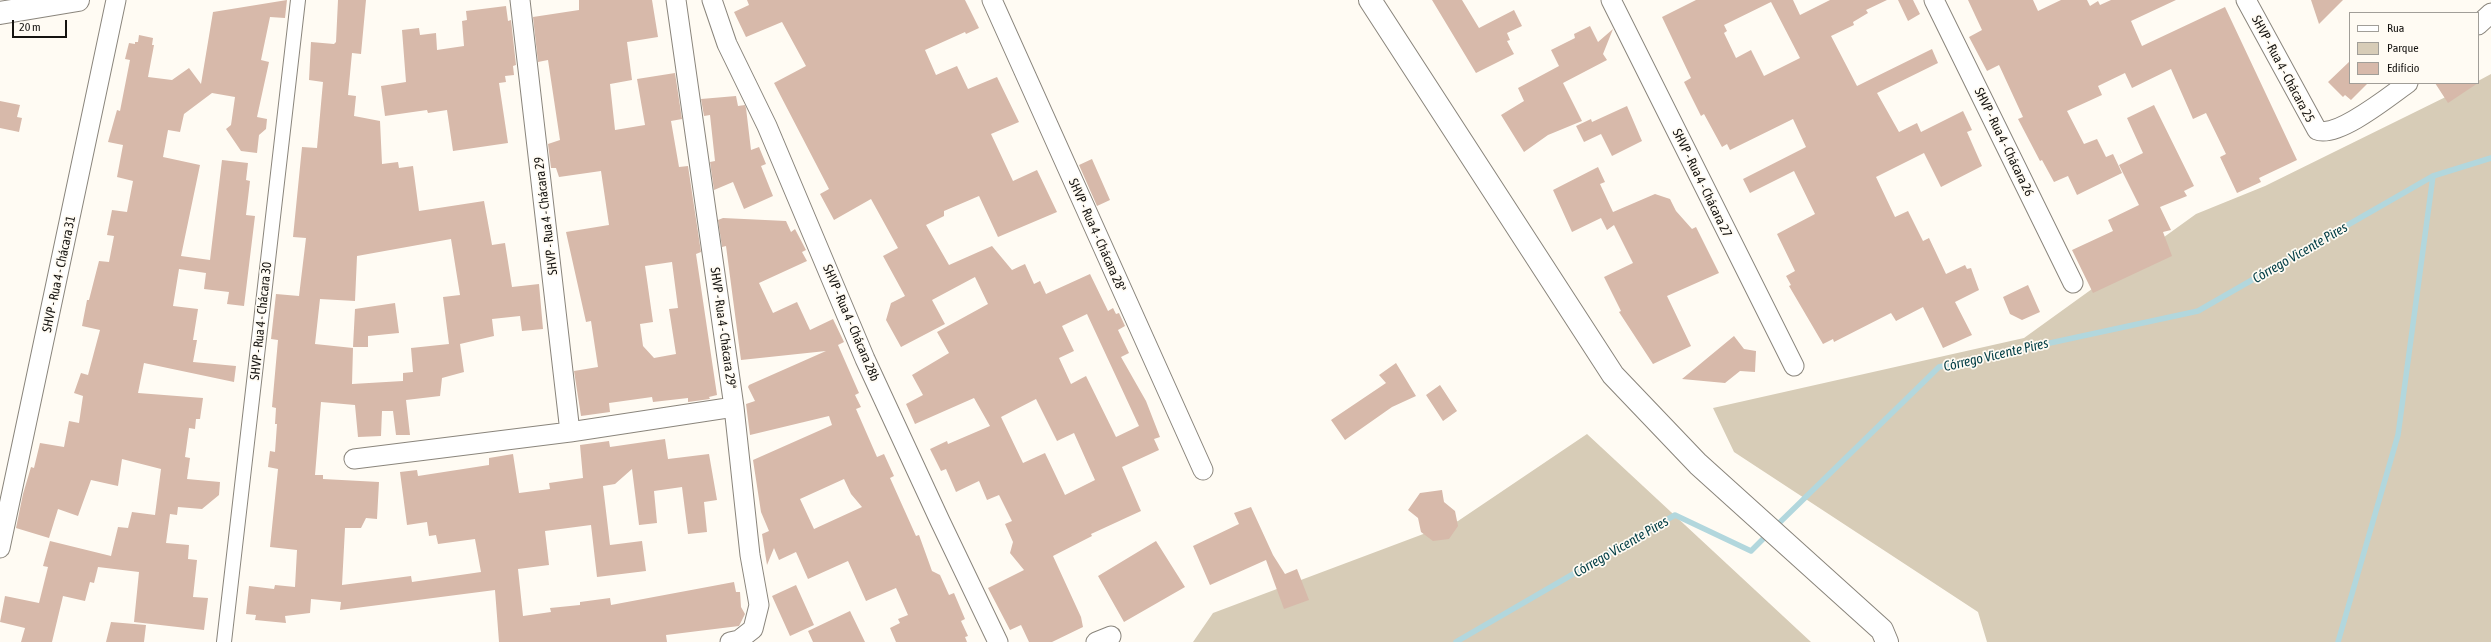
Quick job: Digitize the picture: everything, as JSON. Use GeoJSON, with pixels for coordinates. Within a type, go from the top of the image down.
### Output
{"type":"FeatureCollection","features":[{"type":"Feature","properties":{"kind":"street"},"geometry":{"type":"LineString","coordinates":[[0,13],[78,0]]}},
{"type":"Feature","properties":{"kind":"street","name":"SHVP - Rua 4 - Chácara 31"},"geometry":{"type":"LineString","coordinates":[[0,548],[116,0]]}},
{"type":"Feature","properties":{"kind":"street","name":"SHVP - Rua 4 - Chácara 30"},"geometry":{"type":"LineString","coordinates":[[224,642],[298,0]]}},
{"type":"Feature","properties":{"kind":"street","name":"SHVP - Rua 4 - Chácara 29"},"geometry":{"type":"LineString","coordinates":[[520,0],[570,432]]}},
{"type":"Feature","properties":{"kind":"street","name":"SHVP - Rua 4 - Chácara 29ª"},"geometry":{"type":"LineString","coordinates":[[676,0],[734,407],[750,555],[759,604],[753,629],[739,640],[730,642]]}},
{"type":"Feature","properties":{"kind":"street","name":"SHVP - Rua 4 - Chácara 28b"},"geometry":{"type":"LineString","coordinates":[[712,0],[727,44],[767,126],[866,358],[940,521],[998,642]]}},
{"type":"Feature","properties":{"kind":"street","name":"SHVP - Rua 4 - Chácara 28ª"},"geometry":{"type":"LineString","coordinates":[[992,0],[1202,470]]}},
{"type":"Feature","properties":{"kind":"street"},"geometry":{"type":"LineString","coordinates":[[1370,0],[1613,375],[1698,464],[1884,636]]}},
{"type":"Feature","properties":{"kind":"street","name":"SHVP - Rua 4 - Chácara 27"},"geometry":{"type":"LineString","coordinates":[[1611,0],[1794,366]]}},
{"type":"Feature","properties":{"kind":"street","name":"SHVP - Rua 4 - Chácara 26"},"geometry":{"type":"LineString","coordinates":[[1934,0],[2073,283]]}},
{"type":"Feature","properties":{"kind":"street","name":"SHVP - Rua 4 - Chácara 25"},"geometry":{"type":"LineString","coordinates":[[2246,0],[2317,130],[2328,131],[2343,126],[2406,84]]}},
{"type":"Feature","properties":{"kind":"street"},"geometry":{"type":"LineString","coordinates":[[2479,24],[2491,13]]}},
{"type":"Feature","properties":{"kind":"street"},"geometry":{"type":"LineString","coordinates":[[354,459],[570,432],[734,407]]}},
{"type":"Feature","properties":{"kind":"green space"},"geometry":{"type":"Polygon","coordinates":[[[2491,74],[2491,642],[1987,642],[1978,612],[1734,452],[1713,408],[2024,338],[2196,214],[2265,186],[2472,84],[2479,84],[2479,80],[2491,74]]]}},
{"type":"Feature","properties":{"kind":"green space"},"geometry":{"type":"Polygon","coordinates":[[[1587,434],[1811,642],[1193,642],[1213,613],[1458,521],[1587,434]]]}},
{"type":"Feature","properties":{"kind":"building"},"geometry":{"type":"Polygon","coordinates":[[[287,0],[285,18],[270,17],[261,60],[269,62],[257,117],[267,119],[266,129],[259,135],[257,153],[241,151],[226,129],[231,125],[235,97],[212,93],[184,114],[180,132],[168,130],[163,157],[200,165],[181,256],[210,260],[222,160],[248,163],[246,180],[250,181],[246,215],[255,216],[244,306],[227,304],[229,292],[204,289],[206,273],[179,269],[173,306],[198,309],[193,340],[197,340],[193,362],[236,366],[234,382],[144,363],[138,393],[203,398],[200,419],[196,419],[195,429],[189,428],[185,457],[190,458],[187,479],[220,482],[219,495],[202,509],[178,507],[177,515],[170,514],[166,543],[189,545],[188,559],[197,560],[193,597],[208,598],[204,630],[134,622],[139,572],[98,567],[94,583],[90,582],[85,601],[63,596],[52,642],[21,642],[25,628],[0,622],[5,596],[39,603],[48,567],[43,566],[50,541],[111,556],[118,527],[128,528],[132,512],[155,515],[161,469],[122,459],[118,486],[91,480],[78,516],[58,509],[49,538],[16,528],[23,494],[31,467],[34,468],[40,443],[64,447],[69,421],[79,423],[83,396],[74,393],[81,373],[88,375],[100,330],[82,326],[87,300],[89,300],[99,261],[109,262],[114,236],[107,235],[112,210],[127,212],[133,181],[117,177],[123,145],[108,142],[117,110],[120,111],[130,60],[125,59],[129,43],[135,44],[135,42],[138,42],[139,35],[153,38],[152,45],[154,45],[148,77],[172,80],[189,68],[201,84],[213,12],[287,0]]]}},
{"type":"Feature","properties":{"kind":"building"},"geometry":{"type":"Polygon","coordinates":[[[338,0],[366,0],[361,54],[352,53],[348,95],[356,96],[354,116],[380,121],[382,164],[398,162],[399,168],[413,166],[419,211],[484,201],[492,245],[505,243],[512,287],[539,284],[543,329],[522,331],[520,316],[492,319],[494,336],[460,344],[464,372],[442,378],[440,396],[406,400],[410,435],[396,435],[393,411],[382,411],[381,436],[358,437],[355,405],[321,402],[315,475],[323,475],[323,479],[379,482],[377,519],[366,518],[361,528],[345,528],[342,585],[411,576],[412,582],[481,572],[475,539],[438,544],[436,535],[429,536],[427,522],[407,525],[400,472],[417,470],[418,476],[489,465],[489,458],[513,454],[519,493],[550,489],[549,483],[583,478],[580,445],[609,441],[610,447],[665,439],[668,459],[709,454],[717,500],[704,502],[707,532],[688,534],[682,487],[654,491],[657,523],[639,525],[632,469],[615,484],[603,486],[610,545],[642,541],[646,571],[597,577],[591,525],[545,531],[549,565],[518,569],[523,616],[551,612],[550,608],[580,605],[580,602],[610,598],[611,605],[734,582],[736,592],[740,592],[741,607],[745,614],[739,626],[666,635],[667,642],[499,642],[495,590],[340,610],[341,602],[311,599],[310,613],[285,616],[286,623],[255,620],[256,615],[246,614],[249,586],[274,589],[275,585],[295,587],[297,550],[270,547],[278,469],[268,467],[270,451],[275,452],[277,424],[275,424],[276,408],[272,407],[278,340],[271,339],[276,294],[299,296],[306,238],[293,237],[302,147],[317,148],[323,82],[309,80],[311,42],[334,44],[336,42],[338,0]],[[451,239],[357,256],[355,301],[320,299],[315,344],[353,348],[352,384],[403,381],[403,373],[413,372],[411,348],[449,344],[443,297],[460,295],[451,239]]]}},
{"type":"Feature","properties":{"kind":"building"},"geometry":{"type":"Polygon","coordinates":[[[579,0],[652,0],[658,37],[627,42],[632,80],[610,84],[615,130],[645,125],[637,79],[675,73],[682,119],[671,121],[679,167],[688,166],[701,252],[696,254],[717,395],[709,397],[710,399],[688,402],[688,398],[653,402],[652,397],[609,403],[610,412],[581,416],[574,371],[598,367],[591,321],[586,322],[566,232],[609,225],[601,171],[559,177],[556,168],[551,168],[548,144],[560,140],[548,60],[538,62],[533,17],[579,10],[579,0]],[[672,262],[645,266],[653,322],[640,324],[643,346],[654,358],[676,354],[669,309],[678,308],[672,262]]]}},
{"type":"Feature","properties":{"kind":"building"},"geometry":{"type":"Polygon","coordinates":[[[747,0],[965,0],[979,28],[966,34],[965,32],[925,50],[936,75],[957,66],[968,89],[997,77],[1019,122],[991,134],[1013,181],[1037,170],[1057,212],[998,237],[979,196],[944,211],[944,216],[926,225],[949,265],[992,246],[1012,270],[1025,264],[1034,284],[1040,281],[1046,294],[1090,274],[1108,311],[1113,308],[1116,314],[1119,313],[1125,326],[1118,330],[1129,353],[1121,357],[1146,401],[1160,437],[1154,439],[1159,450],[1122,467],[1141,511],[1091,534],[1092,536],[1053,556],[1081,617],[1083,627],[1052,642],[1029,642],[1021,625],[1010,630],[988,588],[1024,570],[1010,553],[1013,542],[1005,524],[1012,521],[999,495],[987,500],[979,481],[956,492],[946,469],[941,471],[930,449],[947,441],[948,444],[990,426],[974,398],[915,424],[906,404],[923,395],[912,375],[949,353],[937,332],[988,304],[975,277],[932,300],[945,324],[901,347],[886,320],[891,303],[905,296],[883,256],[898,248],[871,199],[834,220],[820,194],[829,189],[774,83],[806,66],[782,22],[746,37],[734,12],[749,5],[747,0]],[[1087,314],[1062,326],[1074,351],[1059,358],[1071,384],[1086,376],[1116,437],[1139,426],[1087,314]],[[1036,399],[1001,417],[1023,463],[1045,453],[1065,495],[1095,480],[1074,433],[1057,441],[1036,399]]]}},
{"type":"Feature","properties":{"kind":"building"},"geometry":{"type":"Polygon","coordinates":[[[1432,0],[1462,0],[1479,28],[1514,10],[1522,26],[1507,33],[1510,40],[1507,41],[1514,54],[1476,73],[1432,0]]]}},
{"type":"Feature","properties":{"kind":"building"},"geometry":{"type":"Polygon","coordinates":[[[1696,0],[1793,0],[1800,15],[1830,0],[1887,0],[1866,10],[1868,13],[1853,22],[1854,25],[1831,36],[1857,86],[1932,49],[1938,63],[1877,93],[1899,132],[1917,123],[1921,132],[1963,111],[1972,130],[1967,132],[1982,166],[1941,187],[1924,153],[1876,177],[1895,217],[1908,211],[1923,241],[1929,238],[1946,274],[1965,265],[1967,269],[1971,268],[1979,290],[1955,302],[1972,335],[1943,348],[1923,307],[1896,321],[1891,313],[1834,342],[1833,339],[1823,344],[1789,286],[1791,285],[1786,276],[1795,271],[1777,234],[1815,214],[1794,171],[1750,193],[1743,179],[1806,147],[1793,119],[1730,150],[1727,144],[1722,147],[1704,114],[1701,116],[1684,82],[1691,78],[1662,17],[1696,0]],[[1771,2],[1724,25],[1727,31],[1724,33],[1736,58],[1751,50],[1764,76],[1800,58],[1771,2]]]}},
{"type":"Feature","properties":{"kind":"building"},"geometry":{"type":"Polygon","coordinates":[[[1898,0],[1913,0],[1920,14],[1908,21],[1898,0]]]}},
{"type":"Feature","properties":{"kind":"building"},"geometry":{"type":"Polygon","coordinates":[[[1968,0],[2033,0],[2038,11],[2061,0],[2087,0],[2090,6],[2098,1],[2100,5],[2111,0],[2176,0],[2131,21],[2142,46],[2225,7],[2297,160],[2259,178],[2261,182],[2237,193],[2220,157],[2226,154],[2206,113],[2193,119],[2171,69],[2132,88],[2125,73],[2098,86],[2102,95],[2067,111],[2084,144],[2097,139],[2106,157],[2113,154],[2122,173],[2077,195],[2068,176],[2054,182],[2042,160],[2040,161],[2018,119],[2023,117],[1999,65],[1987,71],[1969,37],[1982,30],[1968,0]]]}},
{"type":"Feature","properties":{"kind":"building"},"geometry":{"type":"Polygon","coordinates":[[[2311,0],[2343,0],[2319,24],[2311,0]]]}},
{"type":"Feature","properties":{"kind":"building"},"geometry":{"type":"Polygon","coordinates":[[[506,6],[508,21],[511,20],[516,65],[513,66],[514,75],[505,76],[506,82],[499,83],[508,143],[453,151],[447,110],[428,113],[427,110],[385,116],[381,86],[406,82],[402,30],[419,28],[420,35],[436,33],[437,50],[464,46],[462,21],[467,20],[466,11],[506,6]]]}},
{"type":"Feature","properties":{"kind":"building"},"geometry":{"type":"Polygon","coordinates":[[[1590,26],[1598,42],[1613,29],[1603,54],[1607,60],[1563,83],[1582,121],[1548,135],[1524,152],[1501,115],[1524,101],[1518,88],[1559,66],[1551,50],[1575,38],[1574,34],[1590,26]]]}},
{"type":"Feature","properties":{"kind":"building"},"geometry":{"type":"Polygon","coordinates":[[[2349,62],[2349,84],[2367,84],[2351,100],[2345,95],[2343,97],[2328,82],[2349,62]]]}},
{"type":"Feature","properties":{"kind":"building"},"geometry":{"type":"Polygon","coordinates":[[[2436,84],[2476,84],[2448,103],[2436,84]]]}},
{"type":"Feature","properties":{"kind":"building"},"geometry":{"type":"Polygon","coordinates":[[[736,96],[738,106],[745,105],[751,150],[759,147],[766,164],[761,166],[773,196],[744,209],[733,182],[714,190],[710,162],[715,161],[710,115],[704,116],[701,99],[736,96]]]}},
{"type":"Feature","properties":{"kind":"building"},"geometry":{"type":"Polygon","coordinates":[[[0,101],[20,105],[17,117],[22,118],[19,132],[0,128],[0,101]]]}},
{"type":"Feature","properties":{"kind":"building"},"geometry":{"type":"Polygon","coordinates":[[[2154,105],[2194,186],[2184,191],[2187,196],[2160,207],[2171,230],[2163,232],[2172,256],[2093,293],[2072,250],[2113,231],[2108,220],[2139,205],[2119,165],[2143,153],[2127,118],[2154,105]]]}},
{"type":"Feature","properties":{"kind":"building"},"geometry":{"type":"Polygon","coordinates":[[[1627,106],[1642,141],[1612,156],[1601,134],[1584,142],[1576,126],[1591,119],[1592,122],[1627,106]]]}},
{"type":"Feature","properties":{"kind":"building"},"geometry":{"type":"Polygon","coordinates":[[[1092,159],[1110,200],[1097,206],[1079,165],[1092,159]]]}},
{"type":"Feature","properties":{"kind":"building"},"geometry":{"type":"Polygon","coordinates":[[[1598,167],[1605,182],[1600,184],[1613,212],[1655,194],[1670,199],[1676,211],[1692,229],[1696,227],[1719,273],[1667,296],[1691,346],[1653,364],[1619,312],[1621,311],[1604,277],[1633,263],[1614,225],[1607,230],[1601,218],[1572,232],[1553,190],[1598,167]]]}},
{"type":"Feature","properties":{"kind":"building"},"geometry":{"type":"Polygon","coordinates":[[[723,218],[786,221],[791,232],[795,229],[806,250],[802,252],[807,261],[759,283],[773,313],[797,302],[810,330],[833,319],[844,342],[838,345],[859,393],[855,395],[861,407],[856,409],[877,457],[884,454],[894,476],[890,478],[916,536],[919,535],[932,571],[940,575],[949,595],[954,593],[965,619],[961,621],[968,636],[965,637],[967,642],[896,642],[890,628],[900,623],[898,619],[908,615],[896,588],[866,601],[848,561],[808,579],[796,552],[779,560],[774,548],[767,565],[762,534],[769,531],[761,512],[753,460],[832,425],[829,416],[750,435],[746,404],[755,401],[748,387],[749,385],[826,351],[741,360],[726,246],[722,247],[718,220],[723,218]],[[844,479],[800,499],[814,529],[862,507],[851,494],[844,479]]]}},
{"type":"Feature","properties":{"kind":"building"},"geometry":{"type":"Polygon","coordinates":[[[2028,285],[2040,312],[2022,320],[2010,314],[2003,297],[2028,285]]]}},
{"type":"Feature","properties":{"kind":"building"},"geometry":{"type":"Polygon","coordinates":[[[395,303],[399,333],[368,336],[368,347],[353,347],[355,309],[395,303]]]}},
{"type":"Feature","properties":{"kind":"building"},"geometry":{"type":"Polygon","coordinates":[[[1734,336],[1744,349],[1756,351],[1755,372],[1740,371],[1725,383],[1682,379],[1734,336]]]}},
{"type":"Feature","properties":{"kind":"building"},"geometry":{"type":"Polygon","coordinates":[[[1396,363],[1416,396],[1392,407],[1345,440],[1331,420],[1386,383],[1379,375],[1396,363]]]}},
{"type":"Feature","properties":{"kind":"building"},"geometry":{"type":"Polygon","coordinates":[[[1440,385],[1457,411],[1443,421],[1426,395],[1440,385]]]}},
{"type":"Feature","properties":{"kind":"building"},"geometry":{"type":"Polygon","coordinates":[[[1442,490],[1444,502],[1455,511],[1458,526],[1449,539],[1433,541],[1421,532],[1418,518],[1408,510],[1420,493],[1442,490]]]}},
{"type":"Feature","properties":{"kind":"building"},"geometry":{"type":"Polygon","coordinates":[[[1251,507],[1273,555],[1285,574],[1297,569],[1309,600],[1284,609],[1266,560],[1210,585],[1193,546],[1239,524],[1234,513],[1251,507]]]}},
{"type":"Feature","properties":{"kind":"building"},"geometry":{"type":"Polygon","coordinates":[[[1156,541],[1185,587],[1124,622],[1098,576],[1156,541]]]}},
{"type":"Feature","properties":{"kind":"building"},"geometry":{"type":"Polygon","coordinates":[[[796,585],[814,625],[790,636],[772,596],[796,585]]]}},
{"type":"Feature","properties":{"kind":"building"},"geometry":{"type":"Polygon","coordinates":[[[850,611],[865,642],[813,642],[808,631],[850,611]]]}},
{"type":"Feature","properties":{"kind":"building"},"geometry":{"type":"Polygon","coordinates":[[[111,622],[146,625],[144,642],[106,642],[111,622]]]}},
{"type":"Feature","properties":{"kind":"waterway","name":"Córrego Vicente Pires"},"geometry":{"type":"LineString","coordinates":[[1774,528],[1939,367],[2198,311],[2433,176],[2491,158]]}},
{"type":"Feature","properties":{"kind":"waterway"},"geometry":{"type":"LineString","coordinates":[[2338,642],[2398,435],[2433,176]]}},
{"type":"Feature","properties":{"kind":"waterway","name":"Córrego Vicente Pires"},"geometry":{"type":"LineString","coordinates":[[1456,642],[1675,515],[1751,551],[1768,534]]}}]}
